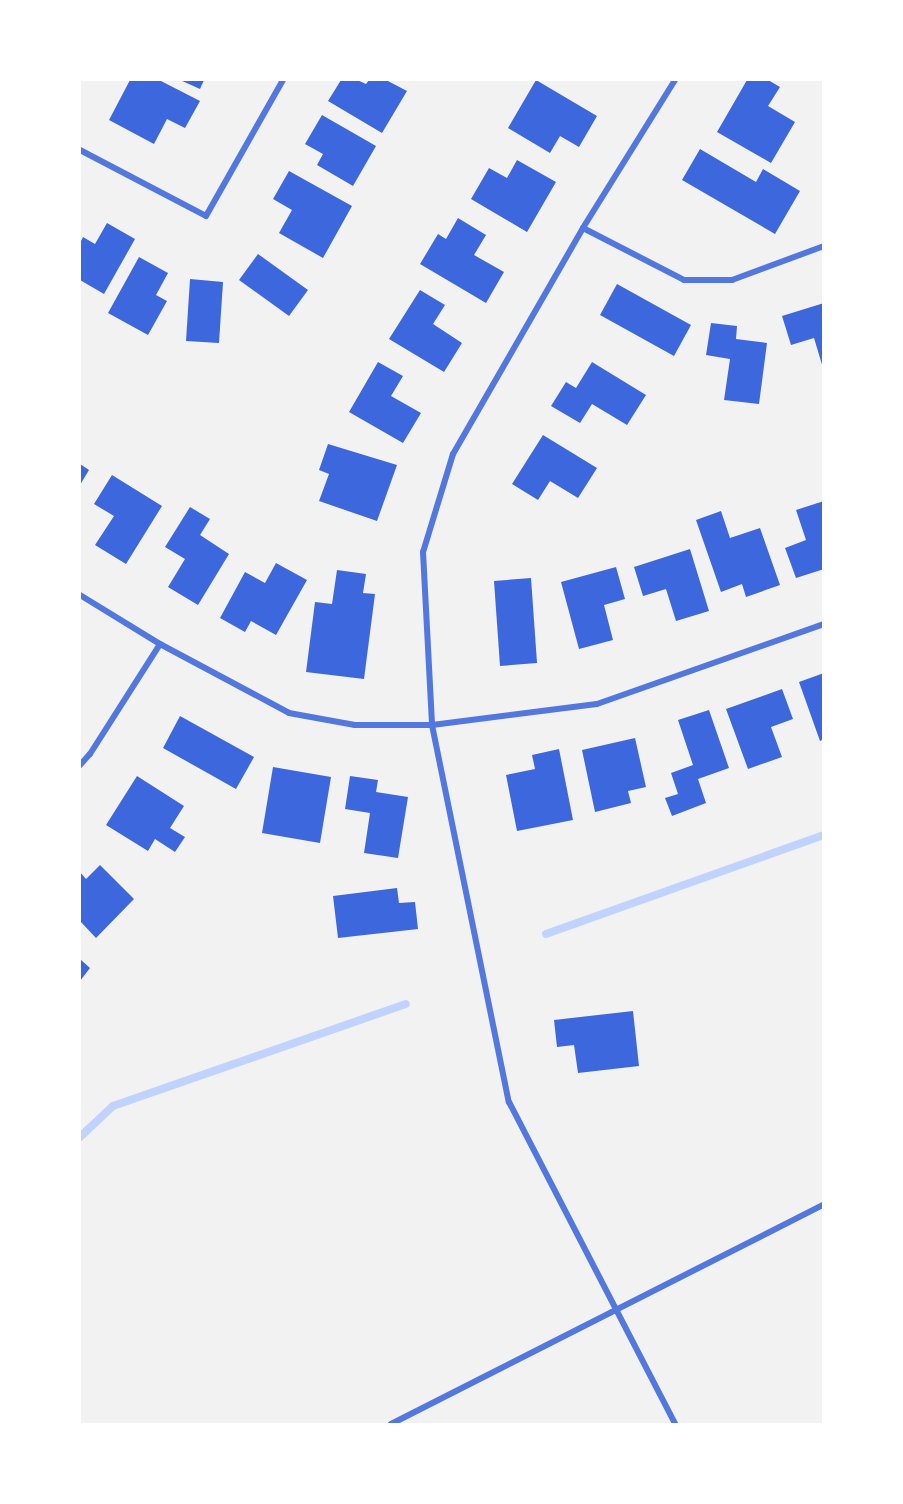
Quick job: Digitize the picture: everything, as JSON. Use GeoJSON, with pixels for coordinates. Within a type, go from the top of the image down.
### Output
{"type":"FeatureCollection","features":[{"type":"Feature","properties":{"kind":"street"},"geometry":{"type":"LineString","coordinates":[[80,150],[206,216],[283,80]]}},
{"type":"Feature","properties":{"kind":"street"},"geometry":{"type":"LineString","coordinates":[[675,80],[583,228],[453,454],[423,552],[432,725],[509,1102],[675,1425]]}},
{"type":"Feature","properties":{"kind":"street"},"geometry":{"type":"LineString","coordinates":[[583,228],[684,280],[732,280],[824,246]]}},
{"type":"Feature","properties":{"kind":"street"},"geometry":{"type":"LineString","coordinates":[[80,595],[160,644],[289,713],[355,725],[432,725],[597,704],[824,624]]}},
{"type":"Feature","properties":{"kind":"street"},"geometry":{"type":"LineString","coordinates":[[80,765],[90,754],[160,644]]}},
{"type":"Feature","properties":{"kind":"street"},"geometry":{"type":"LineString","coordinates":[[391,1425],[824,1204]]}},
{"type":"Feature","properties":{"kind":"building"},"geometry":{"type":"Polygon","coordinates":[[[130,80],[159,80],[200,101],[185,128],[167,119],[154,144],[109,120],[130,80]]]}},
{"type":"Feature","properties":{"kind":"building"},"geometry":{"type":"Polygon","coordinates":[[[180,80],[204,80],[200,89],[180,80]]]}},
{"type":"Feature","properties":{"kind":"building"},"geometry":{"type":"Polygon","coordinates":[[[341,80],[357,80],[366,84],[369,80],[386,80],[407,91],[382,133],[328,101],[341,80]]]}},
{"type":"Feature","properties":{"kind":"building"},"geometry":{"type":"Polygon","coordinates":[[[536,80],[597,116],[579,147],[560,136],[550,153],[508,128],[536,80]]]}},
{"type":"Feature","properties":{"kind":"building"},"geometry":{"type":"Polygon","coordinates":[[[747,80],[768,80],[780,87],[768,106],[795,122],[771,163],[717,132],[747,80]]]}},
{"type":"Feature","properties":{"kind":"building"},"geometry":{"type":"Polygon","coordinates":[[[322,115],[376,146],[353,186],[317,165],[323,154],[305,144],[322,115]]]}},
{"type":"Feature","properties":{"kind":"building"},"geometry":{"type":"Polygon","coordinates":[[[700,149],[756,182],[763,169],[800,191],[775,234],[682,180],[700,149]]]}},
{"type":"Feature","properties":{"kind":"building"},"geometry":{"type":"Polygon","coordinates":[[[517,160],[556,182],[527,232],[471,199],[489,168],[507,178],[517,160]]]}},
{"type":"Feature","properties":{"kind":"building"},"geometry":{"type":"Polygon","coordinates":[[[289,171],[352,206],[323,258],[279,233],[292,210],[273,199],[289,171]]]}},
{"type":"Feature","properties":{"kind":"building"},"geometry":{"type":"Polygon","coordinates":[[[458,218],[486,235],[474,255],[504,272],[486,303],[420,264],[438,234],[446,239],[458,218]]]}},
{"type":"Feature","properties":{"kind":"building"},"geometry":{"type":"Polygon","coordinates":[[[107,223],[135,239],[104,294],[80,280],[80,243],[83,237],[95,244],[107,223]]]}},
{"type":"Feature","properties":{"kind":"building"},"geometry":{"type":"Polygon","coordinates":[[[258,254],[308,290],[289,316],[239,280],[258,254]]]}},
{"type":"Feature","properties":{"kind":"building"},"geometry":{"type":"Polygon","coordinates":[[[139,257],[168,273],[156,295],[167,301],[148,335],[108,313],[139,257]]]}},
{"type":"Feature","properties":{"kind":"building"},"geometry":{"type":"Polygon","coordinates":[[[190,279],[223,282],[219,343],[186,341],[190,279]]]}},
{"type":"Feature","properties":{"kind":"building"},"geometry":{"type":"Polygon","coordinates":[[[617,284],[691,325],[674,356],[600,315],[617,284]]]}},
{"type":"Feature","properties":{"kind":"building"},"geometry":{"type":"Polygon","coordinates":[[[420,290],[445,305],[433,324],[462,343],[444,372],[389,339],[420,290]]]}},
{"type":"Feature","properties":{"kind":"building"},"geometry":{"type":"Polygon","coordinates":[[[824,303],[823,368],[814,338],[791,345],[782,316],[824,303]]]}},
{"type":"Feature","properties":{"kind":"building"},"geometry":{"type":"Polygon","coordinates":[[[711,323],[737,326],[736,339],[767,343],[759,404],[724,400],[730,359],[706,355],[711,323]]]}},
{"type":"Feature","properties":{"kind":"building"},"geometry":{"type":"Polygon","coordinates":[[[378,362],[403,376],[391,396],[421,413],[403,443],[349,412],[378,362]]]}},
{"type":"Feature","properties":{"kind":"building"},"geometry":{"type":"Polygon","coordinates":[[[592,362],[646,395],[627,425],[592,404],[580,423],[551,406],[566,382],[576,388],[592,362]]]}},
{"type":"Feature","properties":{"kind":"building"},"geometry":{"type":"Polygon","coordinates":[[[543,435],[597,468],[578,498],[550,481],[538,500],[512,484],[543,435]]]}},
{"type":"Feature","properties":{"kind":"building"},"geometry":{"type":"Polygon","coordinates":[[[328,444],[397,465],[377,521],[319,501],[329,474],[319,470],[328,444]]]}},
{"type":"Feature","properties":{"kind":"building"},"geometry":{"type":"Polygon","coordinates":[[[80,464],[89,470],[80,485],[80,464]]]}},
{"type":"Feature","properties":{"kind":"building"},"geometry":{"type":"Polygon","coordinates":[[[112,475],[162,506],[126,564],[95,545],[114,516],[94,504],[112,475]]]}},
{"type":"Feature","properties":{"kind":"building"},"geometry":{"type":"Polygon","coordinates":[[[824,501],[824,569],[796,578],[785,548],[806,540],[796,510],[824,501]]]}},
{"type":"Feature","properties":{"kind":"building"},"geometry":{"type":"Polygon","coordinates":[[[190,507],[210,519],[200,535],[229,554],[198,605],[168,587],[185,559],[165,547],[190,507]]]}},
{"type":"Feature","properties":{"kind":"building"},"geometry":{"type":"Polygon","coordinates":[[[721,511],[730,538],[760,528],[780,585],[746,597],[742,584],[721,592],[696,520],[721,511]]]}},
{"type":"Feature","properties":{"kind":"building"},"geometry":{"type":"Polygon","coordinates":[[[690,549],[709,611],[676,621],[666,589],[643,596],[634,567],[690,549]]]}},
{"type":"Feature","properties":{"kind":"building"},"geometry":{"type":"Polygon","coordinates":[[[276,563],[307,580],[276,635],[251,621],[245,632],[220,618],[245,572],[265,583],[276,563]]]}},
{"type":"Feature","properties":{"kind":"building"},"geometry":{"type":"Polygon","coordinates":[[[616,567],[625,599],[604,605],[613,640],[579,649],[561,582],[616,567]]]}},
{"type":"Feature","properties":{"kind":"building"},"geometry":{"type":"Polygon","coordinates":[[[337,570],[366,574],[363,593],[375,594],[364,679],[306,672],[315,602],[332,604],[337,570]]]}},
{"type":"Feature","properties":{"kind":"building"},"geometry":{"type":"Polygon","coordinates":[[[531,578],[537,663],[500,666],[494,581],[531,578]]]}},
{"type":"Feature","properties":{"kind":"building"},"geometry":{"type":"Polygon","coordinates":[[[824,673],[824,739],[820,741],[799,682],[824,673]]]}},
{"type":"Feature","properties":{"kind":"building"},"geometry":{"type":"Polygon","coordinates":[[[782,689],[793,719],[771,727],[782,757],[748,769],[726,709],[782,689]]]}},
{"type":"Feature","properties":{"kind":"building"},"geometry":{"type":"Polygon","coordinates":[[[709,710],[729,768],[698,779],[706,803],[672,816],[665,798],[678,794],[671,773],[693,765],[678,720],[709,710]]]}},
{"type":"Feature","properties":{"kind":"building"},"geometry":{"type":"Polygon","coordinates":[[[180,716],[254,757],[236,789],[163,748],[180,716]]]}},
{"type":"Feature","properties":{"kind":"building"},"geometry":{"type":"Polygon","coordinates":[[[635,738],[646,787],[628,791],[631,803],[595,812],[582,750],[635,738]]]}},
{"type":"Feature","properties":{"kind":"building"},"geometry":{"type":"Polygon","coordinates":[[[559,749],[573,820],[517,831],[506,775],[535,769],[532,755],[559,749]]]}},
{"type":"Feature","properties":{"kind":"building"},"geometry":{"type":"Polygon","coordinates":[[[273,767],[331,777],[320,843],[262,833],[273,767]]]}},
{"type":"Feature","properties":{"kind":"building"},"geometry":{"type":"Polygon","coordinates":[[[137,776],[184,806],[170,828],[185,837],[175,852],[155,839],[148,851],[106,825],[137,776]]]}},
{"type":"Feature","properties":{"kind":"building"},"geometry":{"type":"Polygon","coordinates":[[[350,776],[378,780],[376,792],[408,797],[398,858],[364,853],[370,813],[345,809],[350,776]]]}},
{"type":"Feature","properties":{"kind":"building"},"geometry":{"type":"Polygon","coordinates":[[[100,865],[134,899],[96,938],[80,921],[80,872],[86,879],[100,865]]]}},
{"type":"Feature","properties":{"kind":"building"},"geometry":{"type":"Polygon","coordinates":[[[397,888],[399,903],[415,902],[418,929],[338,938],[333,896],[397,888]]]}},
{"type":"Feature","properties":{"kind":"building"},"geometry":{"type":"Polygon","coordinates":[[[80,959],[90,968],[80,981],[80,959]]]}},
{"type":"Feature","properties":{"kind":"building"},"geometry":{"type":"Polygon","coordinates":[[[633,1011],[639,1066],[578,1073],[574,1045],[557,1047],[554,1020],[633,1011]]]}},
{"type":"Feature","properties":{"kind":"waterway"},"geometry":{"type":"LineString","coordinates":[[546,934],[824,835]]}},
{"type":"Feature","properties":{"kind":"waterway"},"geometry":{"type":"LineString","coordinates":[[80,1137],[113,1106],[406,1004]]}}]}
